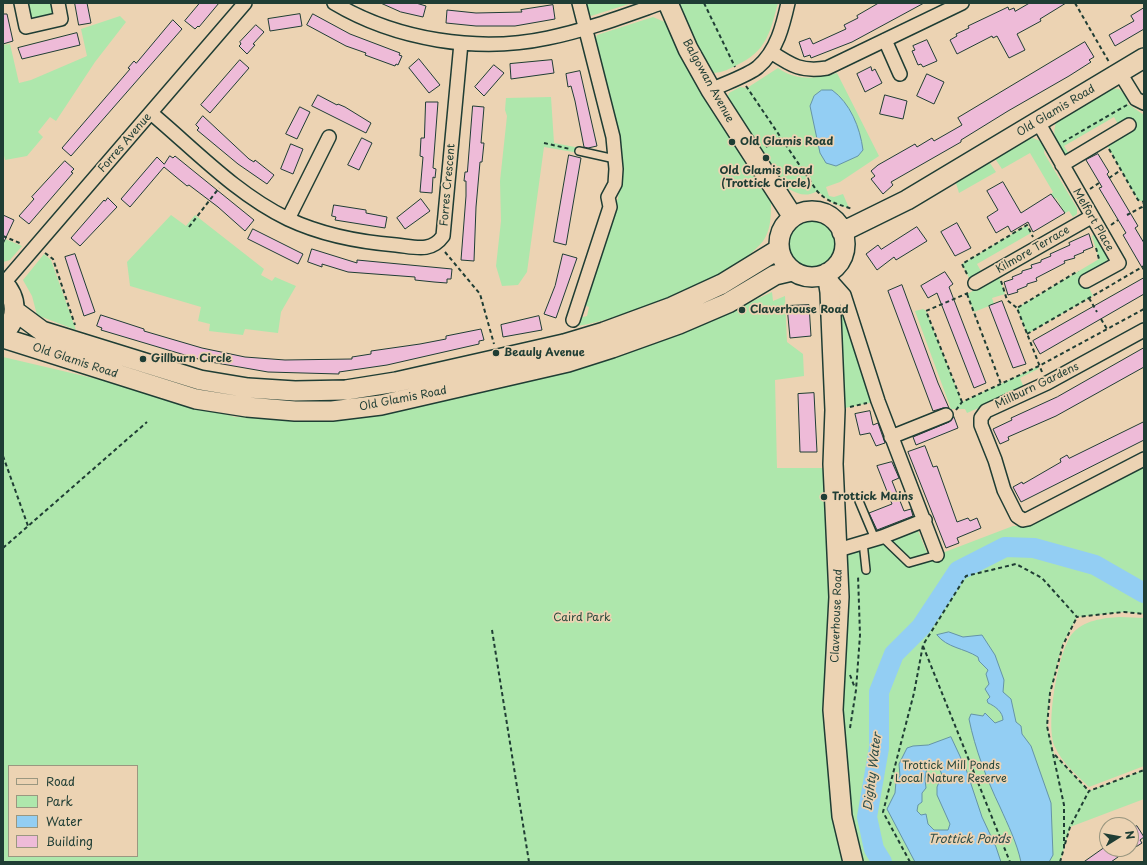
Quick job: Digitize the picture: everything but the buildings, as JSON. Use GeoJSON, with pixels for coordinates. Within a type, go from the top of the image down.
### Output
{"type":"FeatureCollection","features":[{"type":"Feature","properties":{"kind":"street"},"geometry":{"type":"LineString","coordinates":[[21,3],[26,27],[61,19],[58,3]]}},
{"type":"Feature","properties":{"kind":"street","name":"Forres Avenue"},"geometry":{"type":"LineString","coordinates":[[3,283],[245,3]]}},
{"type":"Feature","properties":{"kind":"street"},"geometry":{"type":"LineString","coordinates":[[335,3],[378,23],[419,36],[461,43],[511,43],[547,38],[586,29],[662,3]]}},
{"type":"Feature","properties":{"kind":"street"},"geometry":{"type":"LineString","coordinates":[[579,3],[613,137],[615,159],[615,184],[608,197],[610,207],[579,313]]}},
{"type":"Feature","properties":{"kind":"street","name":"Balgowan Avenue"},"geometry":{"type":"LineString","coordinates":[[668,3],[688,49],[711,90],[793,217]]}},
{"type":"Feature","properties":{"kind":"street"},"geometry":{"type":"LineString","coordinates":[[711,90],[758,67],[771,52],[782,30],[788,3]]}},
{"type":"Feature","properties":{"kind":"street"},"geometry":{"type":"LineString","coordinates":[[771,52],[791,66],[804,70],[828,68],[962,3]]}},
{"type":"Feature","properties":{"kind":"street"},"geometry":{"type":"LineString","coordinates":[[885,40],[900,74]]}},
{"type":"Feature","properties":{"kind":"street","name":"Forres Crescent"},"geometry":{"type":"LineString","coordinates":[[437,243],[443,236],[461,43]]}},
{"type":"Feature","properties":{"kind":"street","name":"Old Glamis Road"},"geometry":{"type":"LineString","coordinates":[[842,232],[907,200],[1038,122],[1115,69],[1144,58]]}},
{"type":"Feature","properties":{"kind":"street"},"geometry":{"type":"LineString","coordinates":[[1115,69],[1140,101]]}},
{"type":"Feature","properties":{"kind":"street"},"geometry":{"type":"LineString","coordinates":[[151,113],[226,178],[262,204],[288,219],[328,234],[365,242],[427,248],[437,243]]}},
{"type":"Feature","properties":{"kind":"street","name":"Melfort Place"},"geometry":{"type":"LineString","coordinates":[[1038,122],[1091,217],[1119,263],[1083,276]]}},
{"type":"Feature","properties":{"kind":"street"},"geometry":{"type":"LineString","coordinates":[[1062,165],[1130,125]]}},
{"type":"Feature","properties":{"kind":"street"},"geometry":{"type":"LineString","coordinates":[[288,219],[329,137]]}},
{"type":"Feature","properties":{"kind":"street"},"geometry":{"type":"LineString","coordinates":[[803,212],[814,212],[826,215],[835,221],[842,232],[844,243],[843,254],[828,275],[809,277],[792,271],[783,261],[779,249],[779,237],[784,226],[793,217],[803,212]]}},
{"type":"Feature","properties":{"kind":"street","name":"Kilmore Terrace"},"geometry":{"type":"LineString","coordinates":[[971,287],[997,270],[1091,217]]}},
{"type":"Feature","properties":{"kind":"street","name":"Old Glamis Road"},"geometry":{"type":"LineString","coordinates":[[15,311],[42,331],[73,342],[200,380],[248,388],[295,391],[346,390],[396,382],[564,344],[672,307],[722,284],[779,249]]}},
{"type":"Feature","properties":{"kind":"street","name":"Old Glamis Road"},"geometry":{"type":"LineString","coordinates":[[3,338],[196,399],[247,408],[295,411],[332,411],[381,405],[568,362],[679,324],[728,303],[775,275],[792,271]]}},
{"type":"Feature","properties":{"kind":"street"},"geometry":{"type":"LineString","coordinates":[[828,275],[844,294],[878,401],[925,520],[937,555]]}},
{"type":"Feature","properties":{"kind":"street","name":"Claverhouse Road"},"geometry":{"type":"LineString","coordinates":[[828,275],[835,410],[833,464],[839,597],[833,710],[842,816],[853,862]]}},
{"type":"Feature","properties":{"kind":"street"},"geometry":{"type":"LineString","coordinates":[[3,283],[12,296],[15,311],[12,321],[3,333]]}},
{"type":"Feature","properties":{"kind":"street","name":"Millburn Gardens"},"geometry":{"type":"LineString","coordinates":[[1144,330],[1047,383],[986,411],[981,418],[981,425],[995,460],[1004,490],[1017,516],[1023,520],[1028,519],[1144,459]]}},
{"type":"Feature","properties":{"kind":"street"},"geometry":{"type":"LineString","coordinates":[[295,391],[295,411]]}},
{"type":"Feature","properties":{"kind":"street"},"geometry":{"type":"LineString","coordinates":[[891,437],[946,415]]}},
{"type":"Feature","properties":{"kind":"street"},"geometry":{"type":"LineString","coordinates":[[838,550],[874,539],[925,520]]}},
{"type":"Feature","properties":{"kind":"lane"},"geometry":{"type":"LineString","coordinates":[[579,151],[615,159]]}},
{"type":"Feature","properties":{"kind":"lane"},"geometry":{"type":"LineString","coordinates":[[859,501],[874,539],[909,563],[937,555]]}},
{"type":"Feature","properties":{"kind":"lane"},"geometry":{"type":"LineString","coordinates":[[866,570],[874,539]]}},
{"type":"Feature","properties":{"kind":"path"},"geometry":{"type":"LineString","coordinates":[[704,3],[739,76],[817,191],[834,204],[860,212],[864,222]]}},
{"type":"Feature","properties":{"kind":"path"},"geometry":{"type":"LineString","coordinates":[[1075,3],[1115,69]]}},
{"type":"Feature","properties":{"kind":"path"},"geometry":{"type":"LineString","coordinates":[[1053,148],[1140,101]]}},
{"type":"Feature","properties":{"kind":"path"},"geometry":{"type":"LineString","coordinates":[[1104,140],[1138,200],[1144,202],[1142,207],[1127,215]]}},
{"type":"Feature","properties":{"kind":"path"},"geometry":{"type":"LineString","coordinates":[[544,143],[579,151]]}},
{"type":"Feature","properties":{"kind":"path"},"geometry":{"type":"LineString","coordinates":[[1109,178],[1121,170]]}},
{"type":"Feature","properties":{"kind":"path"},"geometry":{"type":"LineString","coordinates":[[189,227],[226,178]]}},
{"type":"Feature","properties":{"kind":"path"},"geometry":{"type":"LineString","coordinates":[[1093,263],[1099,259],[1092,236],[1118,220]]}},
{"type":"Feature","properties":{"kind":"path"},"geometry":{"type":"LineString","coordinates":[[1002,384],[971,287],[962,264],[1027,225],[1039,247]]}},
{"type":"Feature","properties":{"kind":"path"},"geometry":{"type":"LineString","coordinates":[[3,236],[45,253],[53,259],[77,329],[73,342]]}},
{"type":"Feature","properties":{"kind":"path"},"geometry":{"type":"LineString","coordinates":[[437,243],[480,294],[498,359]]}},
{"type":"Feature","properties":{"kind":"path"},"geometry":{"type":"LineString","coordinates":[[1027,334],[1144,266]]}},
{"type":"Feature","properties":{"kind":"path"},"geometry":{"type":"LineString","coordinates":[[997,270],[1007,300],[1017,308],[1047,383]]}},
{"type":"Feature","properties":{"kind":"path"},"geometry":{"type":"LineString","coordinates":[[1017,308],[1083,276]]}},
{"type":"Feature","properties":{"kind":"path"},"geometry":{"type":"LineString","coordinates":[[962,402],[926,311],[971,287]]}},
{"type":"Feature","properties":{"kind":"path"},"geometry":{"type":"LineString","coordinates":[[1089,298],[1097,312]]}},
{"type":"Feature","properties":{"kind":"path"},"geometry":{"type":"LineString","coordinates":[[946,415],[957,410],[962,402],[1039,366],[1144,309]]}},
{"type":"Feature","properties":{"kind":"path"},"geometry":{"type":"LineString","coordinates":[[1101,319],[1107,329]]}},
{"type":"Feature","properties":{"kind":"path"},"geometry":{"type":"LineString","coordinates":[[835,410],[878,401]]}},
{"type":"Feature","properties":{"kind":"path"},"geometry":{"type":"LineString","coordinates":[[3,548],[147,422]]}},
{"type":"Feature","properties":{"kind":"path"},"geometry":{"type":"LineString","coordinates":[[3,456],[28,526]]}},
{"type":"Feature","properties":{"kind":"path"},"geometry":{"type":"LineString","coordinates":[[910,862],[883,812],[914,693],[923,645],[966,576],[1016,564],[1042,578],[1077,617]]}},
{"type":"Feature","properties":{"kind":"path"},"geometry":{"type":"LineString","coordinates":[[850,729],[856,690],[860,635],[858,574]]}},
{"type":"Feature","properties":{"kind":"path"},"geometry":{"type":"LineString","coordinates":[[1077,617],[1124,612],[1144,614]]}},
{"type":"Feature","properties":{"kind":"path"},"geometry":{"type":"LineString","coordinates":[[1064,848],[1064,805],[1047,726],[1050,694],[1062,645],[1077,617]]}},
{"type":"Feature","properties":{"kind":"path"},"geometry":{"type":"LineString","coordinates":[[492,630],[529,862]]}},
{"type":"Feature","properties":{"kind":"path"},"geometry":{"type":"LineString","coordinates":[[923,645],[1010,862]]}},
{"type":"Feature","properties":{"kind":"path"},"geometry":{"type":"LineString","coordinates":[[1054,754],[1089,791]]}},
{"type":"Feature","properties":{"kind":"path"},"geometry":{"type":"LineString","coordinates":[[1060,862],[1070,827],[1089,791],[1144,770]]}},
{"type":"Feature","properties":{"kind":"green space"},"geometry":{"type":"Polygon","coordinates":[[[26,3],[52,3],[53,10],[51,15],[36,20],[29,14],[26,3]]]}},
{"type":"Feature","properties":{"kind":"green space"},"geometry":{"type":"Polygon","coordinates":[[[584,3],[632,3],[591,16],[584,3]]]}},
{"type":"Feature","properties":{"kind":"green space"},"geometry":{"type":"Polygon","coordinates":[[[674,3],[778,3],[766,40],[761,47],[747,60],[721,72],[714,73],[707,67],[674,3]]]}},
{"type":"Feature","properties":{"kind":"green space"},"geometry":{"type":"Polygon","coordinates":[[[120,16],[126,22],[95,62],[56,121],[50,117],[38,132],[43,137],[27,156],[5,160],[3,151],[3,45],[10,44],[19,83],[31,80],[87,56],[81,29],[120,16]]]}},
{"type":"Feature","properties":{"kind":"green space"},"geometry":{"type":"Polygon","coordinates":[[[653,17],[667,23],[702,94],[771,202],[770,225],[765,238],[753,252],[733,266],[707,280],[650,305],[622,315],[578,326],[580,318],[587,316],[589,307],[586,306],[585,302],[614,205],[618,199],[621,169],[594,43],[597,35],[653,17]]]}},
{"type":"Feature","properties":{"kind":"green space"},"geometry":{"type":"Polygon","coordinates":[[[778,68],[792,75],[806,78],[821,77],[837,73],[879,156],[840,182],[826,187],[829,196],[834,197],[843,194],[849,208],[834,204],[817,191],[806,195],[796,193],[789,189],[785,193],[727,99],[729,93],[740,87],[747,88],[778,68]]]}},
{"type":"Feature","properties":{"kind":"green space"},"geometry":{"type":"Polygon","coordinates":[[[1107,88],[1119,89],[1127,97],[1128,104],[1144,115],[1144,202],[1138,200],[1107,145],[1134,130],[1129,120],[1119,126],[1114,117],[1064,146],[1069,154],[1064,154],[1055,138],[1054,130],[1057,120],[1107,88]]]}},
{"type":"Feature","properties":{"kind":"green space"},"geometry":{"type":"Polygon","coordinates":[[[551,97],[554,143],[580,148],[579,153],[544,147],[527,272],[518,285],[502,286],[496,266],[501,221],[500,181],[507,116],[505,110],[506,98],[551,97]]]}},
{"type":"Feature","properties":{"kind":"green space"},"geometry":{"type":"Polygon","coordinates":[[[1033,138],[1040,141],[1045,147],[1044,153],[1077,208],[1077,214],[1073,217],[1069,211],[1065,213],[1056,198],[1054,199],[1051,194],[1053,192],[1030,153],[1002,169],[996,160],[996,155],[1022,139],[1033,138]]]}},
{"type":"Feature","properties":{"kind":"green space"},"geometry":{"type":"Polygon","coordinates":[[[985,162],[990,163],[996,172],[959,193],[956,183],[958,177],[985,162]]]}},
{"type":"Feature","properties":{"kind":"green space"},"geometry":{"type":"Polygon","coordinates":[[[171,215],[186,226],[195,215],[264,269],[261,275],[272,281],[275,277],[296,286],[281,312],[278,333],[245,329],[243,335],[209,331],[210,324],[198,321],[201,307],[130,286],[127,262],[171,215]]]}},
{"type":"Feature","properties":{"kind":"green space"},"geometry":{"type":"Polygon","coordinates":[[[807,220],[817,220],[830,227],[837,240],[837,250],[830,263],[817,270],[807,270],[798,266],[791,259],[787,250],[787,240],[791,231],[798,224],[807,220]]]}},
{"type":"Feature","properties":{"kind":"green space"},"geometry":{"type":"Polygon","coordinates":[[[1027,225],[1031,233],[977,264],[982,273],[970,280],[962,264],[1027,225]]]}},
{"type":"Feature","properties":{"kind":"green space"},"geometry":{"type":"Polygon","coordinates":[[[1095,234],[1105,251],[1107,262],[1088,286],[1093,296],[1027,334],[1017,308],[1099,259],[1092,236],[1095,234]]]}},
{"type":"Feature","properties":{"kind":"green space"},"geometry":{"type":"Polygon","coordinates":[[[3,238],[22,246],[10,260],[3,262],[3,238]]]}},
{"type":"Feature","properties":{"kind":"green space"},"geometry":{"type":"Polygon","coordinates":[[[44,254],[51,260],[76,330],[37,315],[32,296],[23,280],[44,254]]]}},
{"type":"Feature","properties":{"kind":"green space"},"geometry":{"type":"Polygon","coordinates":[[[999,277],[1005,294],[992,298],[994,304],[974,312],[967,294],[999,277]]]}},
{"type":"Feature","properties":{"kind":"green space","name":"Caird Park"},"geometry":{"type":"Polygon","coordinates":[[[772,292],[773,301],[785,296],[787,342],[803,354],[804,376],[775,380],[777,468],[825,468],[848,862],[3,862],[3,357],[127,386],[235,417],[328,419],[432,404],[593,363],[698,327],[772,292]]]}},
{"type":"Feature","properties":{"kind":"green space"},"geometry":{"type":"Polygon","coordinates":[[[844,309],[874,402],[845,408],[840,310],[844,309]]]}},
{"type":"Feature","properties":{"kind":"green space"},"geometry":{"type":"Polygon","coordinates":[[[923,309],[926,311],[962,402],[1039,366],[1038,369],[1020,378],[1024,388],[967,413],[965,409],[951,409],[915,311],[923,309]]]}},
{"type":"Feature","properties":{"kind":"green space","name":"Trottick Mill Ponds Local Nature Reserve"},"geometry":{"type":"Polygon","coordinates":[[[1144,465],[1144,614],[1124,612],[1077,617],[1062,645],[1050,693],[1047,726],[1054,754],[1089,791],[1144,770],[1144,799],[1070,827],[1060,862],[853,862],[842,816],[838,550],[882,537],[909,563],[937,555],[1013,526],[1025,526],[1144,465]]]}},
{"type":"Feature","properties":{"kind":"green space"},"geometry":{"type":"Polygon","coordinates":[[[916,526],[928,555],[913,560],[888,537],[916,526]]]}},
{"type":"Feature","properties":{"kind":"green space"},"geometry":{"type":"Polygon","coordinates":[[[1120,617],[1144,618],[1144,766],[1089,787],[1066,764],[1055,747],[1052,737],[1051,723],[1054,689],[1062,656],[1072,634],[1077,629],[1088,623],[1101,619],[1120,617]]]}},
{"type":"Feature","properties":{"kind":"water"},"geometry":{"type":"Polygon","coordinates":[[[822,90],[832,90],[844,102],[857,124],[862,141],[863,150],[858,156],[836,166],[826,163],[820,153],[810,106],[814,96],[822,90]]]}},
{"type":"Feature","properties":{"kind":"water","name":"Trottick Ponds"},"geometry":{"type":"Polygon","coordinates":[[[949,632],[963,637],[982,635],[995,655],[1004,680],[1003,692],[1011,699],[1016,722],[1021,726],[1022,734],[1031,746],[1051,803],[1053,855],[1049,862],[1021,862],[1012,834],[982,764],[969,719],[971,714],[983,716],[985,713],[995,723],[1003,720],[1003,717],[996,708],[988,703],[987,700],[990,697],[985,689],[989,684],[986,674],[988,670],[979,661],[978,657],[946,643],[937,635],[949,632]]]}},
{"type":"Feature","properties":{"kind":"water","name":"Trottick Ponds"},"geometry":{"type":"Polygon","coordinates":[[[951,737],[966,769],[982,817],[996,847],[1001,862],[915,862],[887,809],[895,793],[896,781],[900,776],[899,764],[907,748],[928,745],[951,737]],[[932,765],[927,767],[925,779],[926,788],[922,793],[922,802],[918,805],[917,811],[921,815],[926,814],[928,824],[934,830],[948,830],[950,824],[937,795],[937,787],[942,775],[939,767],[932,765]]]}},
{"type":"Feature","properties":{"kind":"waterway","name":"Dighty Water"},"geometry":{"type":"LineString","coordinates":[[882,862],[874,849],[867,817],[879,748],[879,692],[894,654],[921,627],[958,571],[1005,547],[1034,548],[1095,565],[1144,593]]}},
{"type":"Feature","properties":{"kind":"place","name":"Old Glamis Road"},"geometry":{"type":"Point","coordinates":[732,142]}},
{"type":"Feature","properties":{"kind":"place","name":"Old Glamis Road (Trottick Circle)"},"geometry":{"type":"Point","coordinates":[766,158]}},
{"type":"Feature","properties":{"kind":"place","name":"Claverhouse Road"},"geometry":{"type":"Point","coordinates":[742,310]}},
{"type":"Feature","properties":{"kind":"place","name":"Beauly Avenue"},"geometry":{"type":"Point","coordinates":[496,353]}},
{"type":"Feature","properties":{"kind":"place","name":"Gillburn Circle"},"geometry":{"type":"Point","coordinates":[143,359]}},
{"type":"Feature","properties":{"kind":"place","name":"Trottick Mains"},"geometry":{"type":"Point","coordinates":[824,497]}}]}
